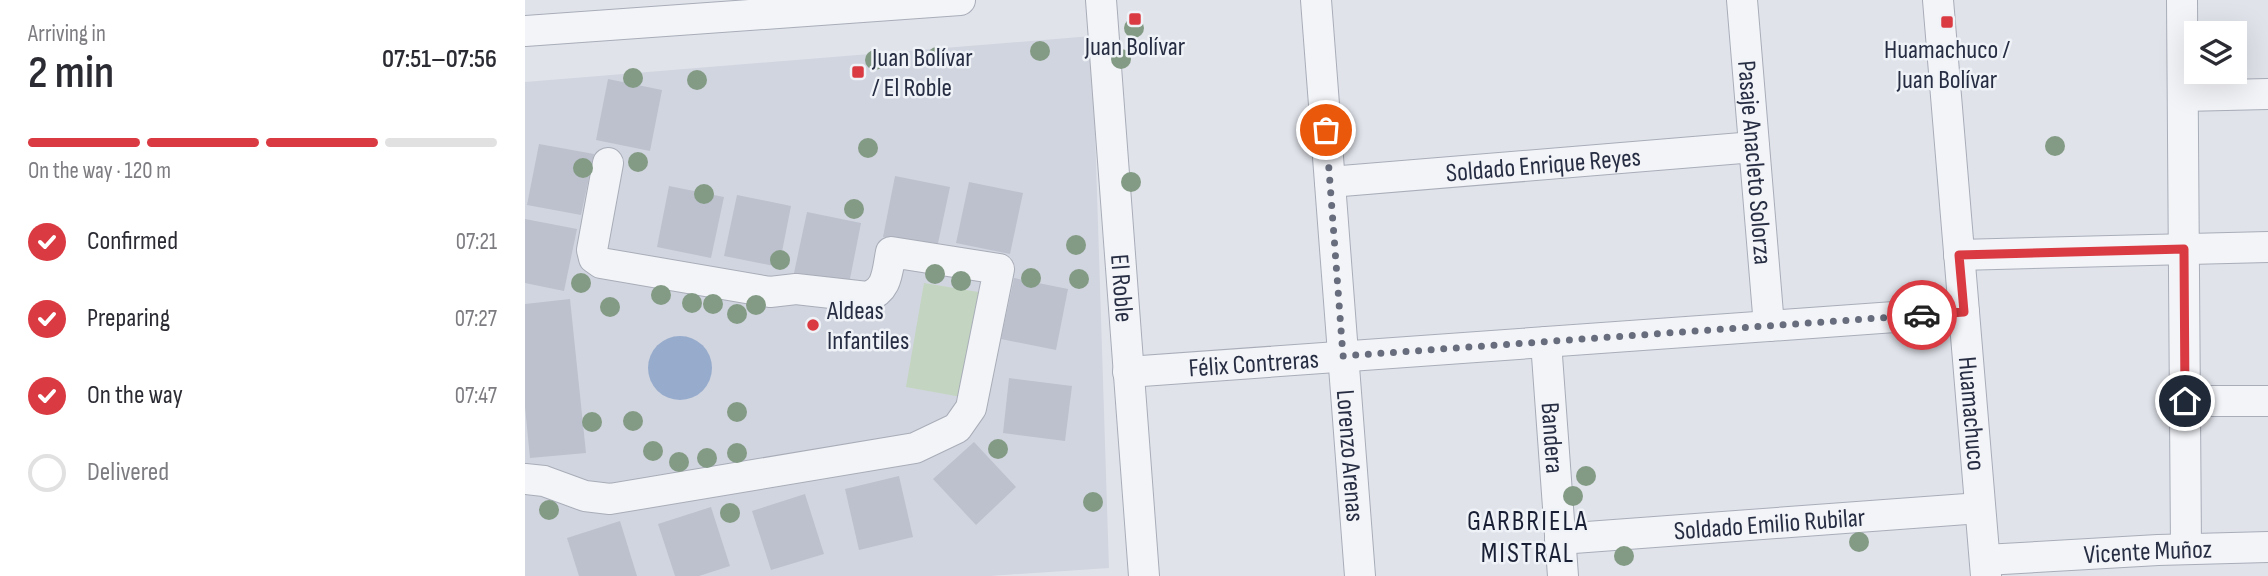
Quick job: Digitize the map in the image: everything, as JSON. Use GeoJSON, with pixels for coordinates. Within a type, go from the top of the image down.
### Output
{"type":"FeatureCollection","features":[{"type":"Feature","properties":{"kind":"street"},"geometry":{"type":"LineString","coordinates":[[525,31],[715,9],[960,0]]}},
{"type":"Feature","properties":{"kind":"street","name":"El Roble"},"geometry":{"type":"LineString","coordinates":[[1101,0],[1144,576]]}},
{"type":"Feature","properties":{"kind":"street","name":"Lorenzo Arenas"},"geometry":{"type":"LineString","coordinates":[[1316,0],[1360,576]]}},
{"type":"Feature","properties":{"kind":"street","name":"Pasaje Anacleto Solorza"},"geometry":{"type":"LineString","coordinates":[[1742,0],[1769,326]]}},
{"type":"Feature","properties":{"kind":"street","name":"Huamachuco"},"geometry":{"type":"LineString","coordinates":[[1938,0],[1985,568]]}},
{"type":"Feature","properties":{"kind":"street"},"geometry":{"type":"LineString","coordinates":[[2168,558],[2185,401],[2182,0]]}},
{"type":"Feature","properties":{"kind":"street"},"geometry":{"type":"LineString","coordinates":[[2183,96],[2268,94]]}},
{"type":"Feature","properties":{"kind":"street","name":"Soldado Enrique Reyes"},"geometry":{"type":"LineString","coordinates":[[1330,182],[1754,147]]}},
{"type":"Feature","properties":{"kind":"street"},"geometry":{"type":"LineString","coordinates":[[525,478],[544,481],[585,496],[610,499],[915,448],[957,428],[971,408],[999,269],[891,252],[883,287],[878,294],[867,297],[796,289],[771,292],[601,263],[594,258],[592,250],[608,163]]}},
{"type":"Feature","properties":{"kind":"street"},"geometry":{"type":"LineString","coordinates":[[1959,255],[2268,247]]}},
{"type":"Feature","properties":{"kind":"street","name":"Félix Contreras"},"geometry":{"type":"LineString","coordinates":[[1129,372],[1964,312]]}},
{"type":"Feature","properties":{"kind":"street","name":"Bandera"},"geometry":{"type":"LineString","coordinates":[[1546,342],[1563,576]]}},
{"type":"Feature","properties":{"kind":"street"},"geometry":{"type":"LineString","coordinates":[[2185,401],[2268,401]]}},
{"type":"Feature","properties":{"kind":"street","name":"Soldado Emilio Rubilar"},"geometry":{"type":"LineString","coordinates":[[1560,538],[1980,508]]}},
{"type":"Feature","properties":{"kind":"street","name":"Vicente Muñoz"},"geometry":{"type":"LineString","coordinates":[[1985,568],[2168,558],[2268,547]]}},
{"type":"Feature","properties":{"kind":"shaded area","name":"Aldeas Infantiles"},"geometry":{"type":"Polygon","coordinates":[[[1092,36],[1109,568],[990,576],[525,576],[525,82],[1092,36]]]}},
{"type":"Feature","properties":{"kind":"green space"},"geometry":{"type":"Polygon","coordinates":[[[924,283],[984,293],[967,398],[906,387],[924,283]]]}},
{"type":"Feature","properties":{"kind":"water"},"geometry":{"type":"Polygon","coordinates":[[[680,336],[698,342],[706,350],[712,368],[706,386],[698,394],[680,400],[662,394],[654,386],[648,368],[654,350],[662,342],[680,336]]]}},
{"type":"Feature","properties":{"kind":"building"},"geometry":{"type":"Polygon","coordinates":[[[608,79],[662,90],[650,151],[596,140],[608,79]]]}},
{"type":"Feature","properties":{"kind":"building"},"geometry":{"type":"Polygon","coordinates":[[[539,144],[594,154],[581,215],[527,205],[539,144]]]}},
{"type":"Feature","properties":{"kind":"building"},"geometry":{"type":"Polygon","coordinates":[[[895,176],[950,187],[937,248],[883,237],[895,176]]]}},
{"type":"Feature","properties":{"kind":"building"},"geometry":{"type":"Polygon","coordinates":[[[969,182],[1023,193],[1010,254],[956,243],[969,182]]]}},
{"type":"Feature","properties":{"kind":"building"},"geometry":{"type":"Polygon","coordinates":[[[669,186],[724,197],[711,258],[657,247],[669,186]]]}},
{"type":"Feature","properties":{"kind":"building"},"geometry":{"type":"Polygon","coordinates":[[[737,195],[791,206],[779,267],[724,256],[737,195]]]}},
{"type":"Feature","properties":{"kind":"building"},"geometry":{"type":"Polygon","coordinates":[[[807,212],[861,223],[849,284],[794,273],[807,212]]]}},
{"type":"Feature","properties":{"kind":"building"},"geometry":{"type":"Polygon","coordinates":[[[525,219],[577,229],[564,291],[525,283],[525,219]]]}},
{"type":"Feature","properties":{"kind":"building"},"geometry":{"type":"Polygon","coordinates":[[[1014,278],[1068,289],[1056,350],[1001,339],[1014,278]]]}},
{"type":"Feature","properties":{"kind":"building"},"geometry":{"type":"Polygon","coordinates":[[[570,299],[586,453],[530,458],[525,407],[525,304],[570,299]]]}},
{"type":"Feature","properties":{"kind":"building"},"geometry":{"type":"Polygon","coordinates":[[[1009,378],[1072,386],[1065,441],[1003,433],[1009,378]]]}},
{"type":"Feature","properties":{"kind":"building"},"geometry":{"type":"Polygon","coordinates":[[[974,442],[1016,487],[976,525],[933,479],[974,442]]]}},
{"type":"Feature","properties":{"kind":"building"},"geometry":{"type":"Polygon","coordinates":[[[899,476],[913,537],[859,550],[845,489],[899,476]]]}},
{"type":"Feature","properties":{"kind":"building"},"geometry":{"type":"Polygon","coordinates":[[[805,494],[824,554],[771,570],[752,511],[805,494]]]}},
{"type":"Feature","properties":{"kind":"building"},"geometry":{"type":"Polygon","coordinates":[[[711,507],[730,566],[699,576],[675,576],[658,524],[711,507]]]}},
{"type":"Feature","properties":{"kind":"building"},"geometry":{"type":"Polygon","coordinates":[[[620,521],[637,576],[579,576],[567,538],[620,521]]]}},
{"type":"Feature","properties":{"kind":"way so far"},"geometry":{"type":"LineString","coordinates":[[1326,130],[1343,356],[1922,315]]}},
{"type":"Feature","properties":{"kind":"place","name":"Juan Bolívar"},"geometry":{"type":"Point","coordinates":[1135,19]}},
{"type":"Feature","properties":{"kind":"place","name":"Huamachuco / Juan Bolívar"},"geometry":{"type":"Point","coordinates":[1947,22]}},
{"type":"Feature","properties":{"kind":"place","name":"Juan Bolívar / El Roble"},"geometry":{"type":"Point","coordinates":[858,72]}},
{"type":"Feature","properties":{"kind":"place","name":"Aldeas Infantiles"},"geometry":{"type":"Point","coordinates":[813,325]}},
{"type":"Feature","properties":{"kind":"district","name":"GARBRIELA MISTRAL"},"geometry":{"type":"Point","coordinates":[1528,536]}},
{"type":"Feature","properties":{"kind":"route"},"geometry":{"type":"LineString","coordinates":[[1922,315],[1964,312],[1959,255],[2184,249],[2185,401]]}}]}
